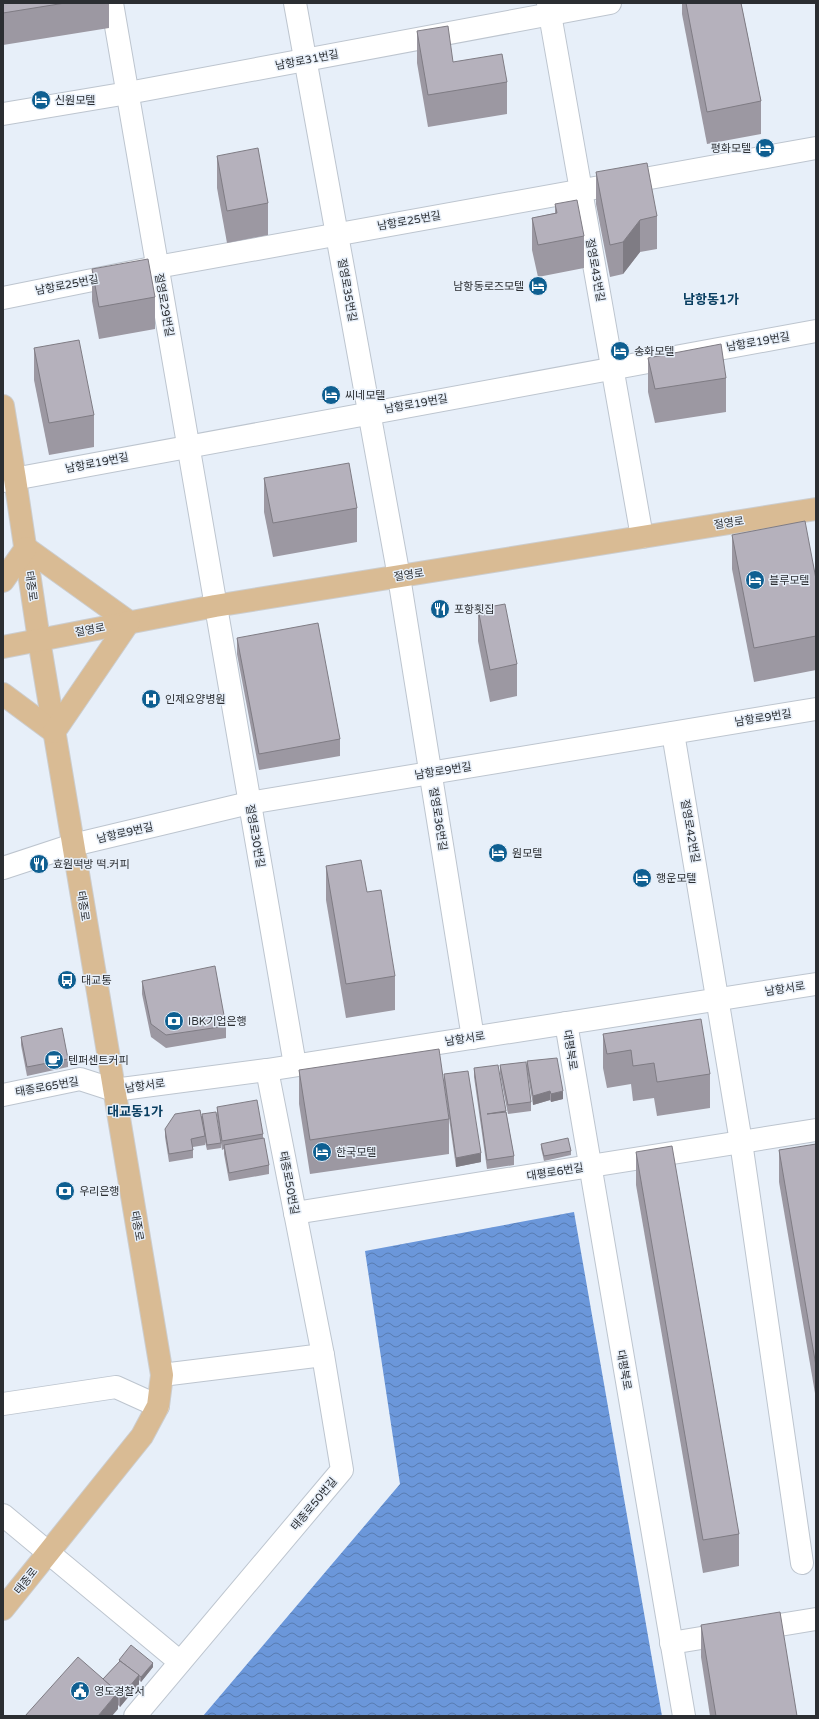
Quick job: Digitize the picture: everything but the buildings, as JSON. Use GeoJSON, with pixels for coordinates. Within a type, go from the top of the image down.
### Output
{"type":"FeatureCollection","features":[{"type":"Feature","properties":{"kind":"main road","name":"태종로"},"geometry":{"type":"LineString","coordinates":[[3,406],[9,480],[26,548],[54,732],[162,1375],[158,1406],[142,1436],[3,1609]]}},
{"type":"Feature","properties":{"kind":"main road","name":"절영로"},"geometry":{"type":"LineString","coordinates":[[3,647],[215,606],[816,509]]}},
{"type":"Feature","properties":{"kind":"main road"},"geometry":{"type":"LineString","coordinates":[[3,581],[26,548],[130,622],[54,732],[3,694]]}},
{"type":"Feature","properties":{"kind":"street","name":"절영로29번길"},"geometry":{"type":"LineString","coordinates":[[112,3],[215,606]]}},
{"type":"Feature","properties":{"kind":"street","name":"절영로35번길"},"geometry":{"type":"LineString","coordinates":[[295,3],[399,576]]}},
{"type":"Feature","properties":{"kind":"street","name":"남항로31번길"},"geometry":{"type":"LineString","coordinates":[[3,114],[128,93],[305,60],[549,9],[610,3]]}},
{"type":"Feature","properties":{"kind":"street","name":"절영로43번길"},"geometry":{"type":"LineString","coordinates":[[549,9],[642,537]]}},
{"type":"Feature","properties":{"kind":"street","name":"남항로25번길"},"geometry":{"type":"LineString","coordinates":[[3,298],[157,267],[816,148]]}},
{"type":"Feature","properties":{"kind":"street","name":"남항로19번길"},"geometry":{"type":"LineString","coordinates":[[9,480],[370,412],[816,331]]}},
{"type":"Feature","properties":{"kind":"street","name":"절영로36번길"},"geometry":{"type":"LineString","coordinates":[[399,576],[473,1038]]}},
{"type":"Feature","properties":{"kind":"street","name":"절영로30번길"},"geometry":{"type":"LineString","coordinates":[[215,606],[295,1065]]}},
{"type":"Feature","properties":{"kind":"street","name":"남항로9번길"},"geometry":{"type":"LineString","coordinates":[[3,868],[73,845],[250,803],[816,709]]}},
{"type":"Feature","properties":{"kind":"street","name":"절영로42번길"},"geometry":{"type":"LineString","coordinates":[[673,733],[719,999],[802,1563]]}},
{"type":"Feature","properties":{"kind":"street","name":"남항서로"},"geometry":{"type":"LineString","coordinates":[[114,1090],[267,1070],[816,984]]}},
{"type":"Feature","properties":{"kind":"street","name":"대평북로"},"geometry":{"type":"LineString","coordinates":[[566,1023],[589,1166],[684,1716]]}},
{"type":"Feature","properties":{"kind":"street","name":"태종로50번길"},"geometry":{"type":"LineString","coordinates":[[135,1716],[342,1470],[323,1355],[267,1070]]}},
{"type":"Feature","properties":{"kind":"street","name":"태종로65번길"},"geometry":{"type":"LineString","coordinates":[[3,1095],[80,1079],[114,1090]]}},
{"type":"Feature","properties":{"kind":"street","name":"대평로6번길"},"geometry":{"type":"LineString","coordinates":[[295,1213],[816,1130]]}},
{"type":"Feature","properties":{"kind":"street"},"geometry":{"type":"LineString","coordinates":[[162,1375],[323,1355]]}},
{"type":"Feature","properties":{"kind":"street"},"geometry":{"type":"LineString","coordinates":[[3,1404],[116,1387],[158,1406]]}},
{"type":"Feature","properties":{"kind":"street"},"geometry":{"type":"LineString","coordinates":[[3,1515],[180,1662]]}},
{"type":"Feature","properties":{"kind":"street"},"geometry":{"type":"LineString","coordinates":[[671,1643],[816,1619]]}},
{"type":"Feature","properties":{"kind":"water"},"geometry":{"type":"Polygon","coordinates":[[[574,1212],[662,1716],[203,1716],[400,1484],[365,1251],[574,1212]]]}},
{"type":"Feature","properties":{"kind":"place","name":"신원모텔"},"geometry":{"type":"Point","coordinates":[41,100]}},
{"type":"Feature","properties":{"kind":"place","name":"평화모텔"},"geometry":{"type":"Point","coordinates":[765,148]}},
{"type":"Feature","properties":{"kind":"place","name":"남항동로즈모텔"},"geometry":{"type":"Point","coordinates":[538,286]}},
{"type":"Feature","properties":{"kind":"place","name":"송화모텔"},"geometry":{"type":"Point","coordinates":[620,351]}},
{"type":"Feature","properties":{"kind":"place","name":"씨네모텔"},"geometry":{"type":"Point","coordinates":[331,395]}},
{"type":"Feature","properties":{"kind":"place","name":"블루모텔"},"geometry":{"type":"Point","coordinates":[755,580]}},
{"type":"Feature","properties":{"kind":"place","name":"포항횟집"},"geometry":{"type":"Point","coordinates":[440,609]}},
{"type":"Feature","properties":{"kind":"place","name":"인제요양병원"},"geometry":{"type":"Point","coordinates":[151,699]}},
{"type":"Feature","properties":{"kind":"place","name":"원모텔"},"geometry":{"type":"Point","coordinates":[498,853]}},
{"type":"Feature","properties":{"kind":"place","name":"효원떡방 떡.커피"},"geometry":{"type":"Point","coordinates":[39,864]}},
{"type":"Feature","properties":{"kind":"place","name":"행운모텔"},"geometry":{"type":"Point","coordinates":[642,878]}},
{"type":"Feature","properties":{"kind":"place","name":"대교통"},"geometry":{"type":"Point","coordinates":[67,980]}},
{"type":"Feature","properties":{"kind":"place","name":"IBK기업은행"},"geometry":{"type":"Point","coordinates":[174,1021]}},
{"type":"Feature","properties":{"kind":"place","name":"텐퍼센트커피"},"geometry":{"type":"Point","coordinates":[54,1060]}},
{"type":"Feature","properties":{"kind":"place","name":"한국모텔"},"geometry":{"type":"Point","coordinates":[322,1152]}},
{"type":"Feature","properties":{"kind":"place","name":"우리은행"},"geometry":{"type":"Point","coordinates":[65,1191]}},
{"type":"Feature","properties":{"kind":"place","name":"영도경찰서"},"geometry":{"type":"Point","coordinates":[80,1691]}},
{"type":"Feature","properties":{"kind":"district","name":"남항동1가"},"geometry":{"type":"Point","coordinates":[711,300]}},
{"type":"Feature","properties":{"kind":"district","name":"대교동1가"},"geometry":{"type":"Point","coordinates":[135,1112]}}]}
